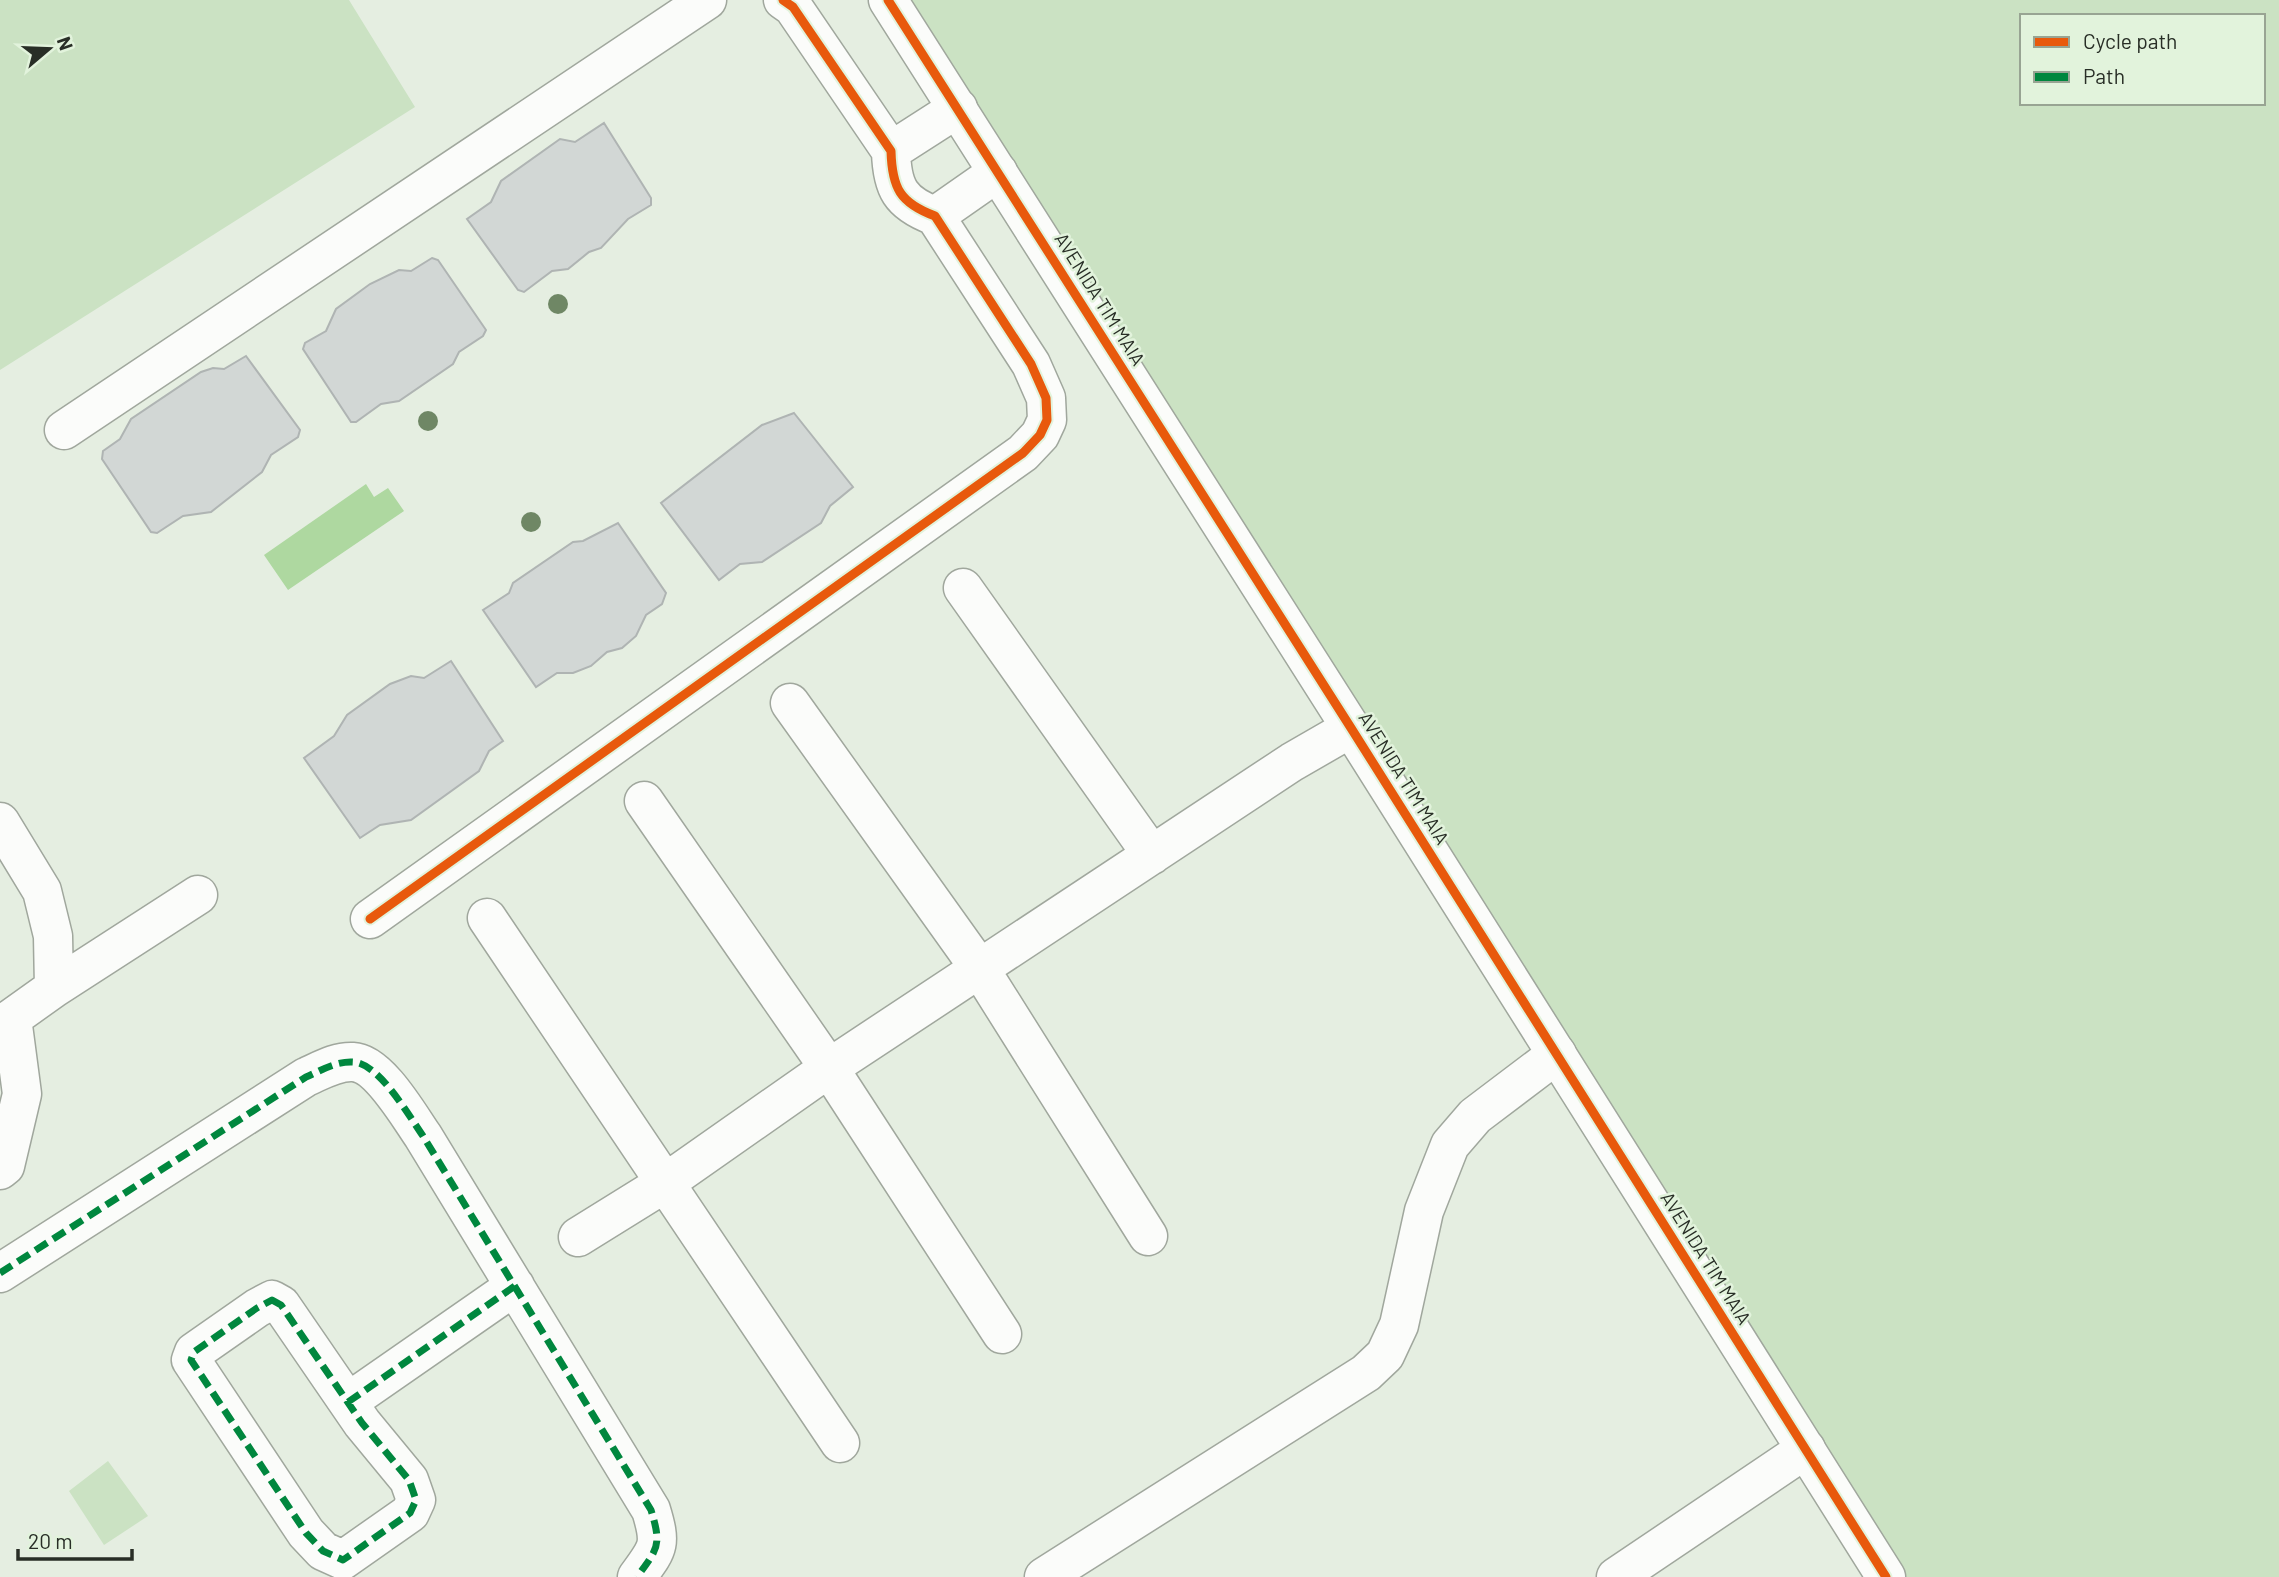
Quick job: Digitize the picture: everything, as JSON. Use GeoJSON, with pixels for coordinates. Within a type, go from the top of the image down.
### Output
{"type":"FeatureCollection","features":[{"type":"Feature","properties":{"kind":"street"},"geometry":{"type":"LineString","coordinates":[[64,430],[707,0]]}},
{"type":"Feature","properties":{"kind":"street"},"geometry":{"type":"LineString","coordinates":[[370,919],[1023,453],[1040,435],[1047,420],[1046,398],[1031,364],[935,216],[915,208],[897,187],[892,173],[891,152],[793,7],[783,0]]}},
{"type":"Feature","properties":{"kind":"street","name":"AVENIDA TIM MAIA"},"geometry":{"type":"LineString","coordinates":[[888,0],[1886,1577]]}},
{"type":"Feature","properties":{"kind":"street"},"geometry":{"type":"LineString","coordinates":[[891,152],[958,108]]}},
{"type":"Feature","properties":{"kind":"street"},"geometry":{"type":"LineString","coordinates":[[935,216],[998,172]]}},
{"type":"Feature","properties":{"kind":"street"},"geometry":{"type":"LineString","coordinates":[[963,588],[1152,855]]}},
{"type":"Feature","properties":{"kind":"street"},"geometry":{"type":"LineString","coordinates":[[790,703],[980,968],[1148,1236]]}},
{"type":"Feature","properties":{"kind":"street"},"geometry":{"type":"LineString","coordinates":[[578,1237],[665,1182],[829,1068],[1292,762],[1351,728]]}},
{"type":"Feature","properties":{"kind":"street"},"geometry":{"type":"LineString","coordinates":[[645,801],[829,1068],[1002,1334]]}},
{"type":"Feature","properties":{"kind":"street"},"geometry":{"type":"LineString","coordinates":[[0,822],[42,891],[53,936],[54,988]]}},
{"type":"Feature","properties":{"kind":"street"},"geometry":{"type":"LineString","coordinates":[[0,1170],[5,1166],[22,1094],[12,1018],[198,895]]}},
{"type":"Feature","properties":{"kind":"street"},"geometry":{"type":"LineString","coordinates":[[487,918],[840,1443]]}},
{"type":"Feature","properties":{"kind":"street"},"geometry":{"type":"LineString","coordinates":[[1044,1577],[1366,1373],[1385,1355],[1399,1325],[1424,1211],[1450,1145],[1475,1116],[1557,1054]]}},
{"type":"Feature","properties":{"kind":"street"},"geometry":{"type":"LineString","coordinates":[[0,1273],[306,1077],[337,1063],[365,1064],[380,1077],[423,1136],[651,1510],[659,1534],[656,1551],[637,1577]]}},
{"type":"Feature","properties":{"kind":"street"},"geometry":{"type":"LineString","coordinates":[[348,1402],[515,1286]]}},
{"type":"Feature","properties":{"kind":"street"},"geometry":{"type":"LineString","coordinates":[[272,1300],[281,1305],[348,1402],[409,1480],[416,1500],[410,1513],[343,1560],[323,1551],[306,1533],[191,1360],[194,1352],[272,1300]]}},
{"type":"Feature","properties":{"kind":"street"},"geometry":{"type":"LineString","coordinates":[[1615,1577],[1806,1449]]}},
{"type":"Feature","properties":{"kind":"shaded area"},"geometry":{"type":"Polygon","coordinates":[[[0,0],[349,0],[415,107],[0,370],[0,0]]]}},
{"type":"Feature","properties":{"kind":"shaded area"},"geometry":{"type":"Polygon","coordinates":[[[899,0],[2279,0],[2279,1577],[1901,1577],[899,0]]]}},
{"type":"Feature","properties":{"kind":"shaded area"},"geometry":{"type":"Polygon","coordinates":[[[366,484],[374,497],[388,488],[404,511],[288,590],[264,555],[366,484]]]}},
{"type":"Feature","properties":{"kind":"shaded area"},"geometry":{"type":"Polygon","coordinates":[[[108,1461],[148,1516],[104,1545],[69,1491],[108,1461]]]}},
{"type":"Feature","properties":{"kind":"building"},"geometry":{"type":"Polygon","coordinates":[[[604,123],[651,198],[651,205],[628,219],[601,248],[589,252],[568,269],[552,271],[524,292],[518,290],[467,219],[491,202],[501,181],[560,139],[575,142],[604,123]]]}},
{"type":"Feature","properties":{"kind":"building"},"geometry":{"type":"Polygon","coordinates":[[[432,258],[438,260],[486,330],[483,336],[459,352],[453,364],[399,401],[381,404],[356,422],[351,422],[303,349],[305,343],[326,331],[336,309],[370,284],[399,270],[411,271],[432,258]]]}},
{"type":"Feature","properties":{"kind":"building"},"geometry":{"type":"Polygon","coordinates":[[[246,356],[300,430],[298,437],[271,455],[262,472],[211,512],[183,516],[157,533],[151,532],[102,459],[103,451],[120,439],[131,419],[201,372],[213,368],[224,369],[246,356]]]}},
{"type":"Feature","properties":{"kind":"building"},"geometry":{"type":"Polygon","coordinates":[[[794,413],[853,487],[830,506],[821,523],[762,562],[740,564],[719,580],[661,503],[762,425],[794,413]]]}},
{"type":"Feature","properties":{"kind":"building"},"geometry":{"type":"Polygon","coordinates":[[[618,523],[666,593],[662,604],[646,615],[636,636],[622,648],[607,652],[591,666],[573,673],[557,673],[536,687],[483,610],[509,593],[513,583],[573,542],[583,541],[618,523]]]}},
{"type":"Feature","properties":{"kind":"building"},"geometry":{"type":"Polygon","coordinates":[[[451,661],[503,741],[489,751],[479,771],[411,820],[380,825],[360,838],[304,758],[334,736],[347,715],[390,684],[411,676],[424,678],[451,661]]]}},
{"type":"Feature","properties":{"kind":"marked path"},"geometry":{"type":"LineString","coordinates":[[0,1273],[306,1077],[340,1063],[353,1062],[363,1065],[373,1071],[393,1092],[423,1136],[651,1510],[656,1546],[637,1577]]}},
{"type":"Feature","properties":{"kind":"marked path"},"geometry":{"type":"LineString","coordinates":[[348,1402],[515,1286]]}},
{"type":"Feature","properties":{"kind":"marked path"},"geometry":{"type":"LineString","coordinates":[[272,1300],[281,1305],[362,1423],[409,1480],[416,1500],[410,1513],[343,1560],[323,1551],[306,1533],[191,1360],[194,1352],[272,1300]]}},
{"type":"Feature","properties":{"kind":"cycle path"},"geometry":{"type":"LineString","coordinates":[[370,919],[1023,453],[1040,435],[1047,420],[1046,398],[1031,364],[935,216],[914,206],[900,193],[893,175],[891,151],[793,7],[783,0]]}},
{"type":"Feature","properties":{"kind":"cycle path"},"geometry":{"type":"LineString","coordinates":[[888,0],[1886,1577]]}}]}
